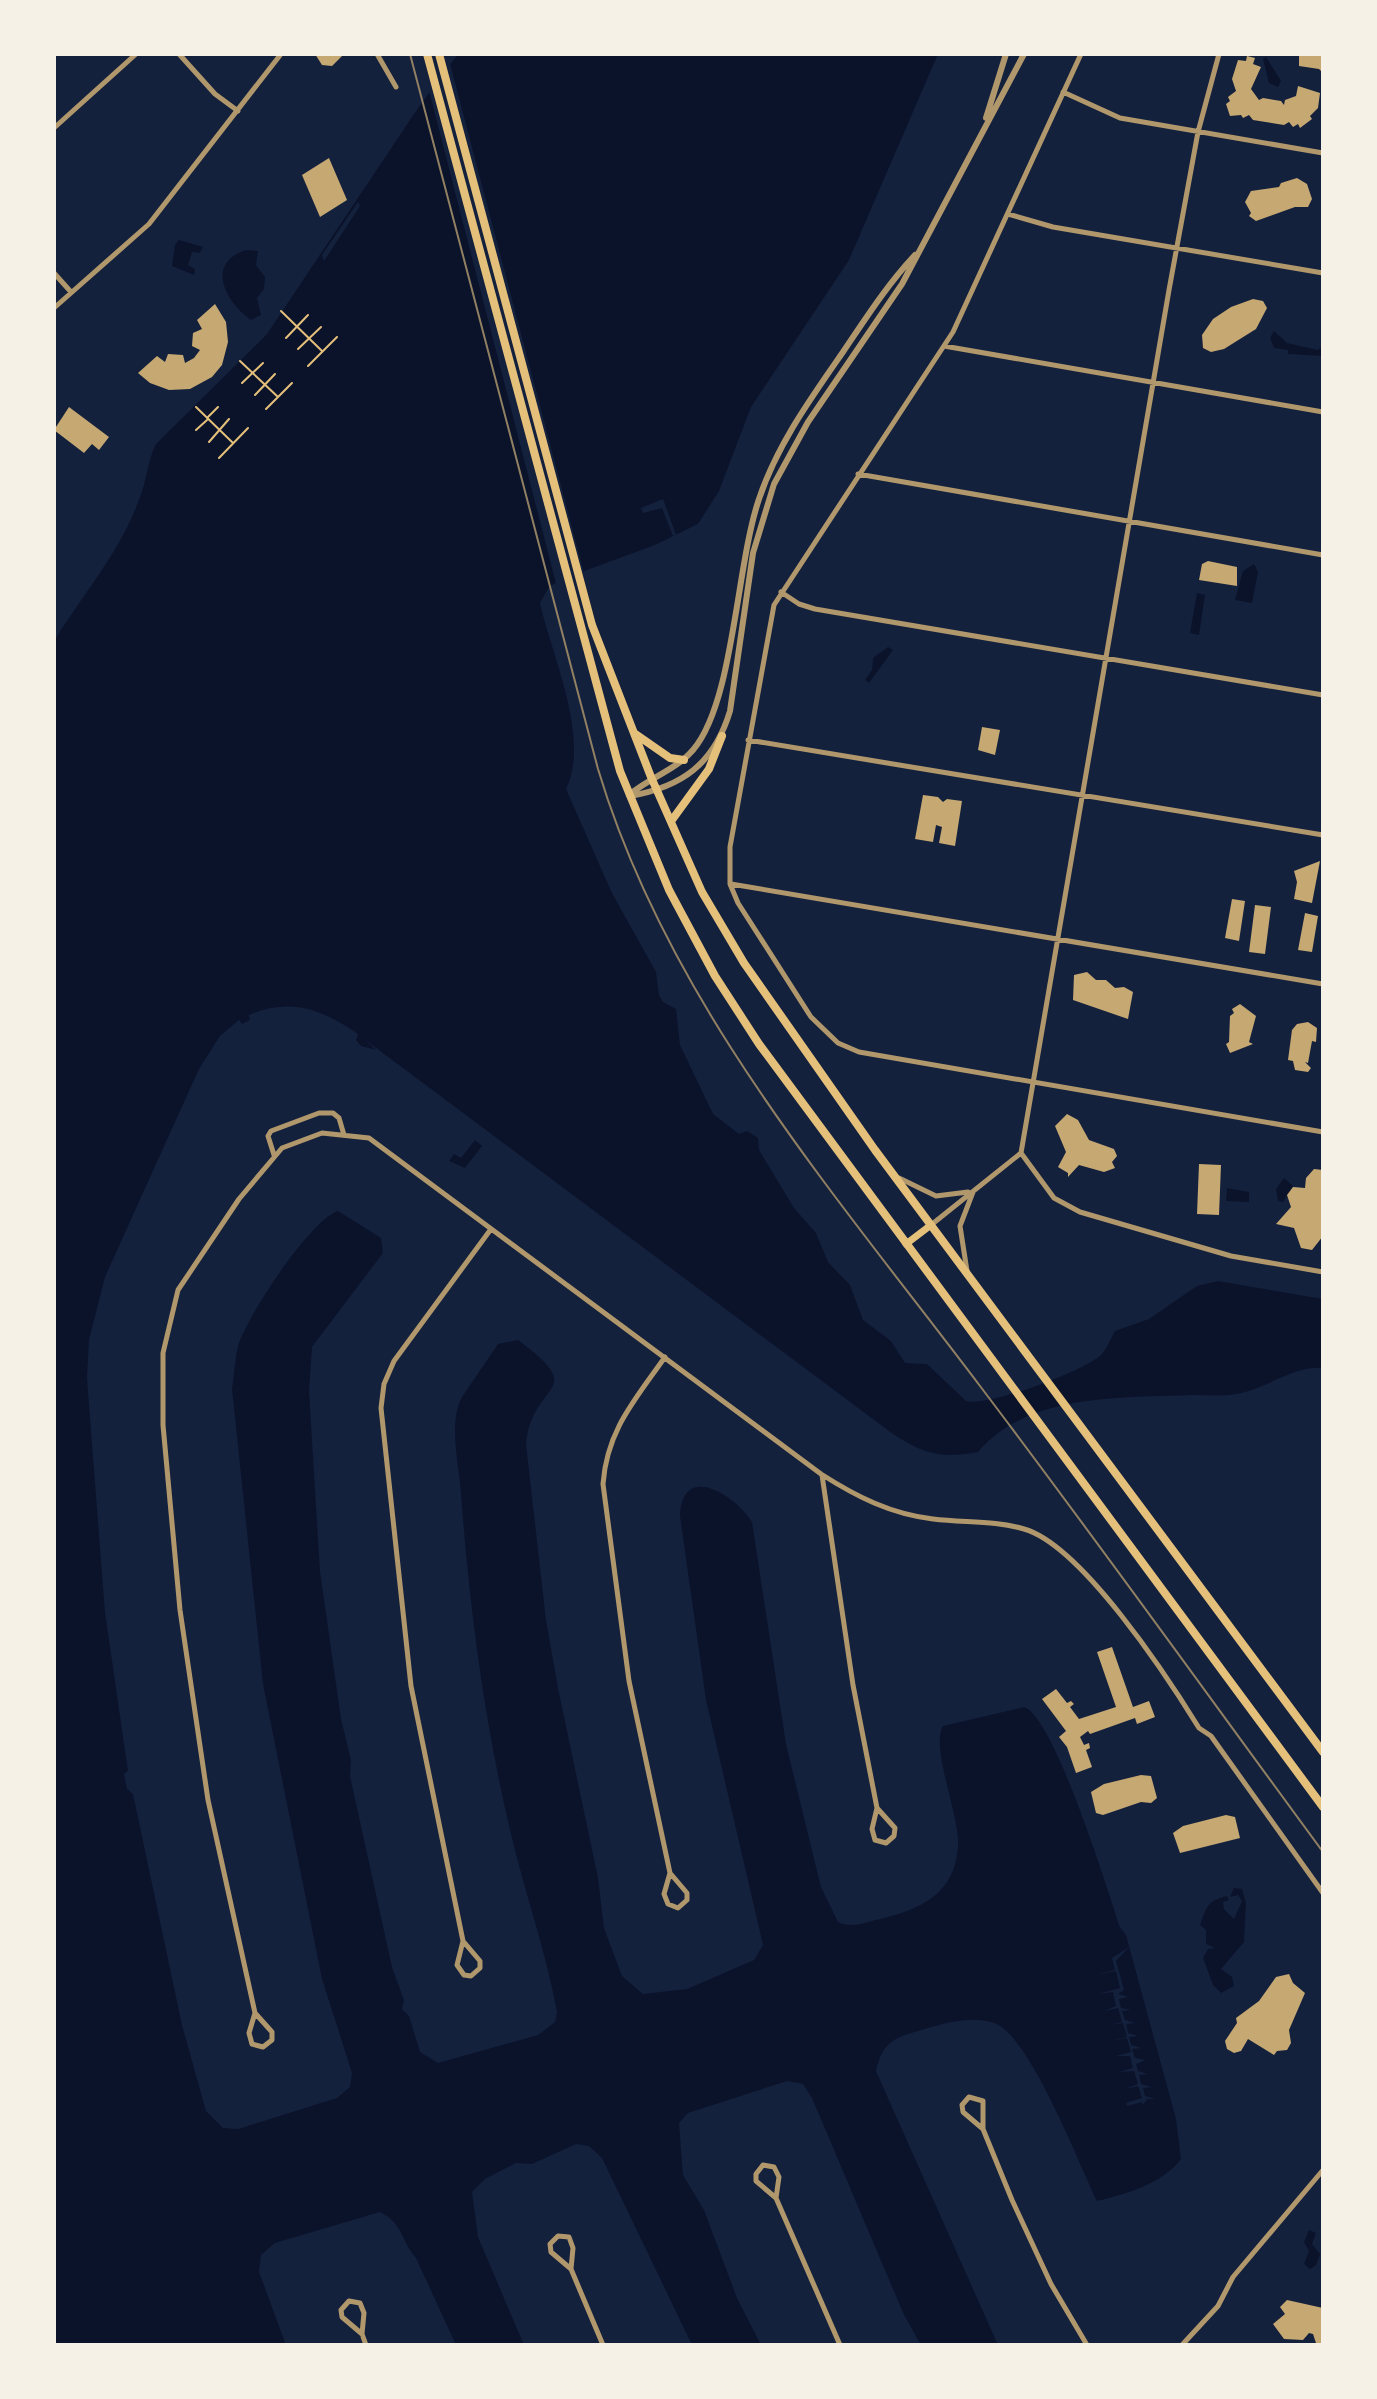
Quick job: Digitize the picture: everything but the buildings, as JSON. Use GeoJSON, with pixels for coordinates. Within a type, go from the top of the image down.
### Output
{"type":"FeatureCollection","features":[{"type":"Feature","properties":{"kind":"highway"},"geometry":{"type":"LineString","coordinates":[[427,54],[579,595],[651,777],[702,892],[744,963],[894,1175],[1323,1752]]}},
{"type":"Feature","properties":{"kind":"highway"},"geometry":{"type":"LineString","coordinates":[[439,54],[629,796],[669,890],[734,1007],[1323,1807]]}},
{"type":"Feature","properties":{"kind":"highway"},"geometry":{"type":"LineString","coordinates":[[633,733],[670,758],[684,760]]}},
{"type":"Feature","properties":{"kind":"highway"},"geometry":{"type":"LineString","coordinates":[[672,820],[709,769],[722,736]]}},
{"type":"Feature","properties":{"kind":"main road"},"geometry":{"type":"LineString","coordinates":[[906,1244],[931,1225]]}},
{"type":"Feature","properties":{"kind":"street"},"geometry":{"type":"LineString","coordinates":[[54,128],[136,54]]}},
{"type":"Feature","properties":{"kind":"street"},"geometry":{"type":"LineString","coordinates":[[179,54],[215,94],[238,111]]}},
{"type":"Feature","properties":{"kind":"street"},"geometry":{"type":"LineString","coordinates":[[54,308],[149,224],[281,54]]}},
{"type":"Feature","properties":{"kind":"street"},"geometry":{"type":"LineString","coordinates":[[377,54],[396,87]]}},
{"type":"Feature","properties":{"kind":"street"},"geometry":{"type":"LineString","coordinates":[[985,125],[1006,54]]}},
{"type":"Feature","properties":{"kind":"street"},"geometry":{"type":"LineString","coordinates":[[629,796],[657,791],[690,773],[722,736],[730,711],[753,553],[774,484],[808,422],[923,247],[1024,54]]}},
{"type":"Feature","properties":{"kind":"street"},"geometry":{"type":"LineString","coordinates":[[1081,54],[944,346],[781,592],[769,619],[727,866],[730,884],[811,1017],[838,1043],[859,1052],[1323,1132]]}},
{"type":"Feature","properties":{"kind":"street"},"geometry":{"type":"LineString","coordinates":[[931,1225],[1021,1153],[1198,132],[1219,54]]}},
{"type":"Feature","properties":{"kind":"street"},"geometry":{"type":"LineString","coordinates":[[1063,92],[1120,118],[1323,153]]}},
{"type":"Feature","properties":{"kind":"street"},"geometry":{"type":"LineString","coordinates":[[1008,214],[1053,227],[1323,273]]}},
{"type":"Feature","properties":{"kind":"street"},"geometry":{"type":"LineString","coordinates":[[629,796],[651,777],[684,760],[709,725],[718,701],[744,553],[774,460],[892,279],[923,247]]}},
{"type":"Feature","properties":{"kind":"street"},"geometry":{"type":"LineString","coordinates":[[54,273],[71,292]]}},
{"type":"Feature","properties":{"kind":"street"},"geometry":{"type":"LineString","coordinates":[[944,346],[1323,412]]}},
{"type":"Feature","properties":{"kind":"street"},"geometry":{"type":"LineString","coordinates":[[858,474],[1323,555]]}},
{"type":"Feature","properties":{"kind":"street"},"geometry":{"type":"LineString","coordinates":[[781,592],[799,604],[815,609],[1323,695]]}},
{"type":"Feature","properties":{"kind":"street"},"geometry":{"type":"LineString","coordinates":[[748,740],[1323,835]]}},
{"type":"Feature","properties":{"kind":"street"},"geometry":{"type":"LineString","coordinates":[[730,884],[1323,984]]}},
{"type":"Feature","properties":{"kind":"street"},"geometry":{"type":"LineString","coordinates":[[275,1156],[268,1136],[277,1126],[333,1113],[339,1118],[344,1135]]}},
{"type":"Feature","properties":{"kind":"street"},"geometry":{"type":"LineString","coordinates":[[255,2013],[272,2032],[272,2040],[263,2047],[252,2044],[249,2037],[255,2013],[208,1800],[182,1625],[163,1425],[163,1353],[178,1290],[239,1199],[282,1148],[322,1133],[369,1138],[821,1474],[882,1508],[933,1519],[989,1522],[1027,1530],[1067,1553],[1086,1571],[1199,1728],[1211,1736],[1323,1893]]}},
{"type":"Feature","properties":{"kind":"street"},"geometry":{"type":"LineString","coordinates":[[1021,1153],[1054,1198],[1080,1212],[1231,1256],[1323,1272]]}},
{"type":"Feature","properties":{"kind":"street"},"geometry":{"type":"LineString","coordinates":[[894,1175],[936,1196],[973,1191]]}},
{"type":"Feature","properties":{"kind":"street"},"geometry":{"type":"LineString","coordinates":[[967,1272],[960,1226],[973,1191]]}},
{"type":"Feature","properties":{"kind":"street"},"geometry":{"type":"LineString","coordinates":[[463,1941],[480,1961],[480,1968],[471,1976],[464,1975],[457,1965],[463,1941],[411,1686],[381,1408],[384,1384],[394,1361],[491,1229]]}},
{"type":"Feature","properties":{"kind":"street"},"geometry":{"type":"LineString","coordinates":[[665,1357],[614,1430],[605,1456],[603,1484],[629,1681],[670,1873],[664,1897],[671,1906],[678,1908],[687,1900],[687,1893],[670,1873]]}},
{"type":"Feature","properties":{"kind":"street"},"geometry":{"type":"LineString","coordinates":[[821,1474],[853,1685],[877,1808],[872,1833],[875,1840],[886,1843],[894,1836],[895,1828],[877,1808]]}},
{"type":"Feature","properties":{"kind":"street"},"geometry":{"type":"LineString","coordinates":[[983,2129],[985,2105],[981,2098],[969,2097],[962,2105],[963,2112],[983,2129],[1051,2284],[1087,2345]]}},
{"type":"Feature","properties":{"kind":"street"},"geometry":{"type":"LineString","coordinates":[[776,2198],[778,2173],[771,2165],[763,2165],[756,2174],[756,2181],[776,2198],[840,2345]]}},
{"type":"Feature","properties":{"kind":"street"},"geometry":{"type":"LineString","coordinates":[[1182,2345],[1218,2306],[1233,2277],[1323,2170]]}},
{"type":"Feature","properties":{"kind":"street"},"geometry":{"type":"LineString","coordinates":[[571,2269],[573,2244],[569,2237],[558,2236],[550,2244],[551,2252],[571,2269],[603,2345]]}},
{"type":"Feature","properties":{"kind":"street"},"geometry":{"type":"LineString","coordinates":[[362,2334],[342,2317],[341,2310],[349,2301],[360,2303],[364,2310],[362,2334],[366,2345]]}},
{"type":"Feature","properties":{"kind":"path"},"geometry":{"type":"LineString","coordinates":[[281,311],[322,351]]}},
{"type":"Feature","properties":{"kind":"path"},"geometry":{"type":"LineString","coordinates":[[286,338],[308,315]]}},
{"type":"Feature","properties":{"kind":"path"},"geometry":{"type":"LineString","coordinates":[[298,349],[321,327]]}},
{"type":"Feature","properties":{"kind":"path"},"geometry":{"type":"LineString","coordinates":[[308,366],[337,337]]}},
{"type":"Feature","properties":{"kind":"path"},"geometry":{"type":"LineString","coordinates":[[240,361],[278,397]]}},
{"type":"Feature","properties":{"kind":"path"},"geometry":{"type":"LineString","coordinates":[[242,383],[263,363]]}},
{"type":"Feature","properties":{"kind":"path"},"geometry":{"type":"LineString","coordinates":[[255,395],[275,374]]}},
{"type":"Feature","properties":{"kind":"path"},"geometry":{"type":"LineString","coordinates":[[266,409],[292,383]]}},
{"type":"Feature","properties":{"kind":"path"},"geometry":{"type":"LineString","coordinates":[[196,407],[233,443]]}},
{"type":"Feature","properties":{"kind":"path"},"geometry":{"type":"LineString","coordinates":[[196,430],[218,407]]}},
{"type":"Feature","properties":{"kind":"path"},"geometry":{"type":"LineString","coordinates":[[209,442],[229,419]]}},
{"type":"Feature","properties":{"kind":"path"},"geometry":{"type":"LineString","coordinates":[[219,458],[248,428]]}},
{"type":"Feature","properties":{"kind":"water"},"geometry":{"type":"Polygon","coordinates":[[[458,54],[938,54],[849,260],[751,407],[719,491],[698,524],[655,545],[560,580],[549,587],[540,603],[572,721],[573,768],[566,789],[612,893],[656,972],[659,995],[663,1002],[676,1009],[680,1045],[713,1114],[739,1134],[747,1131],[758,1138],[759,1150],[794,1208],[816,1233],[828,1262],[850,1285],[863,1320],[891,1341],[905,1363],[927,1364],[966,1401],[994,1399],[1077,1369],[1102,1354],[1115,1331],[1149,1319],[1197,1286],[1218,1281],[1323,1299],[1323,1368],[1301,1370],[1235,1394],[1077,1402],[1022,1419],[998,1433],[978,1452],[944,1455],[924,1450],[893,1434],[364,1039],[376,1050],[361,1046],[356,1040],[358,1034],[332,1018],[293,1007],[279,1007],[249,1015],[250,1020],[242,1024],[239,1020],[220,1036],[199,1069],[105,1277],[89,1340],[87,1378],[105,1612],[128,1771],[124,1774],[127,1789],[133,1794],[182,2025],[206,2111],[223,2128],[238,2129],[337,2098],[350,2087],[352,2073],[322,1979],[263,1684],[232,1389],[238,1346],[253,1314],[296,1250],[326,1218],[338,1211],[381,1238],[383,1253],[312,1347],[309,1391],[320,1571],[341,1719],[351,1760],[350,1776],[392,1967],[404,2000],[402,2009],[409,2016],[420,2052],[438,2063],[538,2035],[555,2022],[557,2012],[492,1747],[473,1620],[456,1444],[456,1419],[462,1397],[498,1344],[518,1340],[540,1357],[551,1370],[554,1380],[530,1423],[526,1444],[546,1620],[598,1878],[604,1928],[622,1976],[643,1994],[687,1989],[754,1960],[763,1945],[706,1700],[680,1516],[683,1499],[690,1490],[699,1487],[723,1494],[752,1522],[786,1744],[821,1887],[838,1922],[859,1924],[909,1910],[933,1897],[950,1876],[958,1846],[940,1749],[943,1726],[1024,1707],[1036,1718],[1050,1740],[1079,1807],[1120,1927],[1126,1935],[1176,2119],[1181,2159],[1154,2181],[1097,2201],[1052,2102],[1008,2032],[994,2023],[961,2021],[909,2034],[888,2045],[876,2071],[998,2345],[921,2345],[904,2315],[812,2098],[803,2084],[787,2081],[688,2113],[679,2123],[683,2175],[704,2210],[737,2298],[761,2345],[692,2345],[602,2158],[589,2146],[576,2144],[532,2164],[516,2163],[485,2179],[472,2192],[478,2237],[524,2345],[456,2345],[416,2258],[398,2227],[380,2212],[275,2243],[261,2255],[259,2272],[286,2345],[54,2345],[54,641],[123,536],[140,497],[156,444],[267,334],[418,108],[458,54]]]}},
{"type":"Feature","properties":{"kind":"water"},"geometry":{"type":"Polygon","coordinates":[[[1266,57],[1281,81],[1278,87],[1269,83],[1263,59],[1266,57]]]}},
{"type":"Feature","properties":{"kind":"water"},"geometry":{"type":"Polygon","coordinates":[[[179,240],[203,247],[200,253],[192,252],[188,265],[195,269],[194,275],[172,266],[175,245],[179,240]]]}},
{"type":"Feature","properties":{"kind":"water"},"geometry":{"type":"Polygon","coordinates":[[[246,250],[258,251],[256,265],[265,277],[264,289],[257,298],[261,315],[251,320],[228,295],[223,274],[225,265],[233,256],[246,250]]]}},
{"type":"Feature","properties":{"kind":"water"},"geometry":{"type":"Polygon","coordinates":[[[1274,331],[1287,343],[1318,350],[1321,347],[1323,356],[1288,354],[1288,350],[1274,348],[1270,338],[1274,331]]]}},
{"type":"Feature","properties":{"kind":"water"},"geometry":{"type":"Polygon","coordinates":[[[1254,564],[1258,572],[1252,603],[1235,600],[1243,571],[1254,564]]]}},
{"type":"Feature","properties":{"kind":"water"},"geometry":{"type":"Polygon","coordinates":[[[1197,593],[1205,595],[1199,635],[1190,633],[1197,593]]]}},
{"type":"Feature","properties":{"kind":"water"},"geometry":{"type":"Polygon","coordinates":[[[888,647],[893,650],[869,683],[865,680],[872,670],[873,658],[888,647]]]}},
{"type":"Feature","properties":{"kind":"water"},"geometry":{"type":"Polygon","coordinates":[[[475,1140],[482,1146],[465,1168],[449,1161],[454,1154],[461,1158],[475,1140]]]}},
{"type":"Feature","properties":{"kind":"water"},"geometry":{"type":"Polygon","coordinates":[[[1284,1178],[1293,1186],[1283,1202],[1278,1201],[1276,1189],[1284,1178]]]}},
{"type":"Feature","properties":{"kind":"water"},"geometry":{"type":"Polygon","coordinates":[[[1227,1188],[1249,1192],[1249,1202],[1226,1201],[1227,1188]]]}},
{"type":"Feature","properties":{"kind":"water"},"geometry":{"type":"Polygon","coordinates":[[[1234,1888],[1242,1889],[1246,1903],[1244,1942],[1221,1969],[1232,1977],[1234,1986],[1221,1993],[1213,1985],[1203,1958],[1208,1949],[1215,1948],[1206,1944],[1206,1930],[1200,1925],[1209,1905],[1227,1896],[1229,1900],[1223,1902],[1224,1909],[1234,1919],[1242,1901],[1238,1895],[1230,1897],[1234,1888]]]}},
{"type":"Feature","properties":{"kind":"water"},"geometry":{"type":"Polygon","coordinates":[[[1309,2230],[1316,2233],[1312,2244],[1320,2254],[1316,2265],[1310,2269],[1304,2264],[1309,2251],[1304,2242],[1309,2230]]]}},
{"type":"Feature","properties":{"kind":"pier"},"geometry":{"type":"Polygon","coordinates":[[[449,60],[585,577],[557,587],[428,87],[449,60]]]}},
{"type":"Feature","properties":{"kind":"pier"},"geometry":{"type":"Polygon","coordinates":[[[358,202],[360,206],[324,261],[322,255],[358,202]]]}},
{"type":"Feature","properties":{"kind":"pier"},"geometry":{"type":"Polygon","coordinates":[[[663,499],[676,535],[673,536],[662,508],[643,513],[641,508],[663,499]]]}},
{"type":"Feature","properties":{"kind":"pier"},"geometry":{"type":"Polygon","coordinates":[[[1129,1947],[1116,1961],[1124,1990],[1118,1994],[1128,1997],[1119,1999],[1121,2008],[1131,2010],[1122,2011],[1125,2020],[1135,2023],[1126,2024],[1128,2033],[1138,2036],[1129,2037],[1131,2045],[1141,2048],[1132,2049],[1135,2058],[1145,2060],[1136,2064],[1138,2071],[1148,2074],[1139,2075],[1141,2084],[1152,2087],[1143,2088],[1145,2096],[1155,2099],[1147,2099],[1143,2105],[1142,2102],[1127,2106],[1126,2103],[1142,2098],[1138,2086],[1125,2089],[1138,2084],[1134,2071],[1119,2072],[1133,2068],[1130,2056],[1116,2056],[1131,2052],[1127,2038],[1113,2041],[1127,2037],[1123,2023],[1108,2025],[1122,2022],[1118,2008],[1104,2011],[1116,2006],[1113,1992],[1098,1994],[1120,1988],[1116,1971],[1096,1975],[1115,1970],[1112,1958],[1129,1947]]]}},
{"type":"Feature","properties":{"kind":"tram line"},"geometry":{"type":"LineString","coordinates":[[410,54],[598,769],[629,855],[667,937],[711,1016],[814,1168],[1023,1444],[1323,1852]]}}]}
